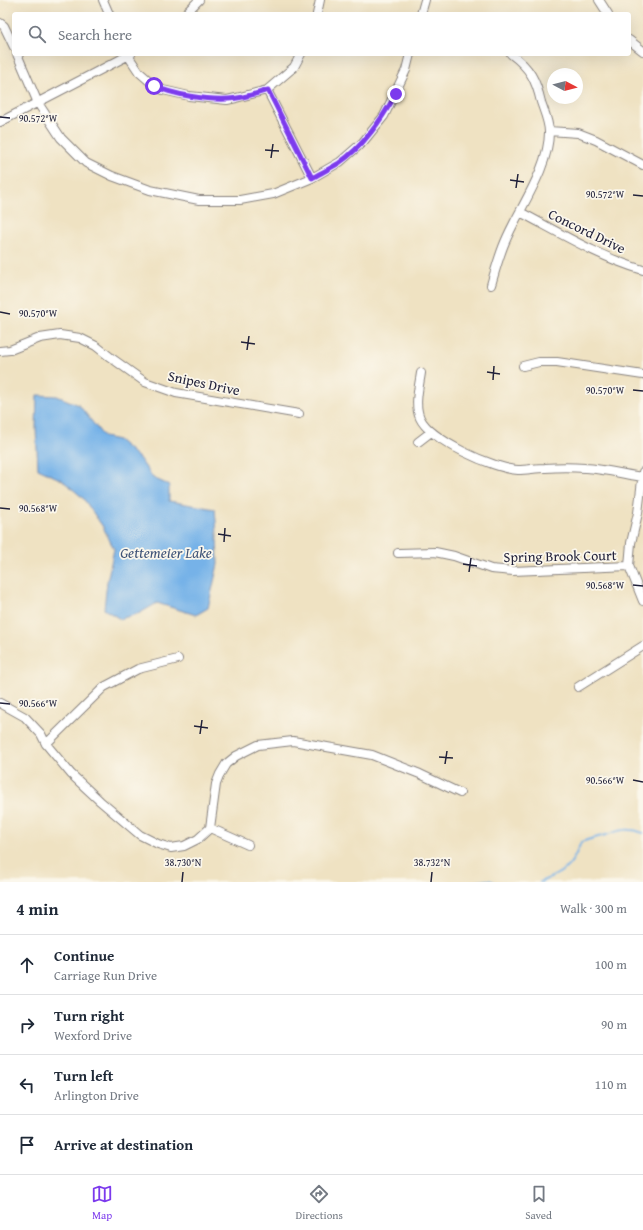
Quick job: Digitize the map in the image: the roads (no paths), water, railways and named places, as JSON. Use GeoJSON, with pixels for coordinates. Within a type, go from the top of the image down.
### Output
{"type":"FeatureCollection","features":[{"type":"Feature","properties":{"kind":"street"},"geometry":{"type":"LineString","coordinates":[[103,0],[108,12]]}},
{"type":"Feature","properties":{"kind":"street"},"geometry":{"type":"LineString","coordinates":[[187,12],[199,0]]}},
{"type":"Feature","properties":{"kind":"street"},"geometry":{"type":"LineString","coordinates":[[317,12],[320,0]]}},
{"type":"Feature","properties":{"kind":"street"},"geometry":{"type":"LineString","coordinates":[[422,12],[425,0]]}},
{"type":"Feature","properties":{"kind":"street"},"geometry":{"type":"LineString","coordinates":[[599,0],[607,12]]}},
{"type":"Feature","properties":{"kind":"street"},"geometry":{"type":"LineString","coordinates":[[0,22],[4,26],[12,43]]}},
{"type":"Feature","properties":{"kind":"street"},"geometry":{"type":"LineString","coordinates":[[631,42],[643,51]]}},
{"type":"Feature","properties":{"kind":"street"},"geometry":{"type":"LineString","coordinates":[[18,56],[38,103],[61,138],[86,163],[112,176],[150,190],[199,200],[240,200],[273,194],[312,178],[340,162],[363,142],[384,116],[396,94],[406,70],[410,56]]}},
{"type":"Feature","properties":{"kind":"street"},"geometry":{"type":"LineString","coordinates":[[0,122],[127,56]]}},
{"type":"Feature","properties":{"kind":"street"},"geometry":{"type":"LineString","coordinates":[[130,56],[139,72],[154,86],[163,90],[190,96],[227,100],[268,90],[294,67],[300,56]]}},
{"type":"Feature","properties":{"kind":"street"},"geometry":{"type":"LineString","coordinates":[[491,285],[505,241],[538,176],[545,154],[549,131],[539,92],[533,76],[521,61],[515,56]]}},
{"type":"Feature","properties":{"kind":"street"},"geometry":{"type":"LineString","coordinates":[[268,90],[312,178]]}},
{"type":"Feature","properties":{"kind":"street"},"geometry":{"type":"LineString","coordinates":[[549,131],[578,133],[596,140],[643,165]]}},
{"type":"Feature","properties":{"kind":"street","name":"Concord Drive"},"geometry":{"type":"LineString","coordinates":[[520,212],[590,249],[643,270]]}},
{"type":"Feature","properties":{"kind":"street","name":"Snipes Drive"},"geometry":{"type":"LineString","coordinates":[[0,351],[10,350],[40,338],[60,335],[80,338],[96,346],[145,382],[176,393],[299,414]]}},
{"type":"Feature","properties":{"kind":"street"},"geometry":{"type":"LineString","coordinates":[[524,366],[539,362],[557,362],[643,375]]}},
{"type":"Feature","properties":{"kind":"street"},"geometry":{"type":"LineString","coordinates":[[421,373],[417,404],[420,418],[431,432],[449,444],[477,458],[502,468],[518,470],[545,468],[586,468],[643,475],[638,513],[631,543],[629,566],[643,601]]}},
{"type":"Feature","properties":{"kind":"street"},"geometry":{"type":"LineString","coordinates":[[418,442],[431,432]]}},
{"type":"Feature","properties":{"kind":"street","name":"Spring Brook Court"},"geometry":{"type":"LineString","coordinates":[[398,553],[435,552],[454,556],[491,569],[513,571],[629,566]]}},
{"type":"Feature","properties":{"kind":"street"},"geometry":{"type":"LineString","coordinates":[[578,687],[643,646]]}},
{"type":"Feature","properties":{"kind":"street"},"geometry":{"type":"LineString","coordinates":[[46,744],[104,687],[138,669],[178,659]]}},
{"type":"Feature","properties":{"kind":"street"},"geometry":{"type":"LineString","coordinates":[[0,703],[25,717],[71,774],[140,835],[158,844],[171,848],[184,846],[198,839],[210,828],[216,784],[220,774],[226,764],[236,756],[258,744],[293,741],[372,755],[420,774],[460,793]]}},
{"type":"Feature","properties":{"kind":"street"},"geometry":{"type":"LineString","coordinates":[[210,828],[248,845]]}},
{"type":"Feature","properties":{"kind":"water","name":"Gettemeier Lake"},"geometry":{"type":"Polygon","coordinates":[[[37,395],[57,396],[79,405],[104,437],[118,440],[139,458],[153,478],[169,485],[169,501],[215,509],[218,564],[208,608],[196,615],[157,603],[140,613],[120,619],[104,609],[107,582],[114,549],[103,527],[83,498],[62,480],[38,469],[36,429],[37,395]]]}},
{"type":"Feature","properties":{"kind":"waterway"},"geometry":{"type":"LineString","coordinates":[[540,882],[562,872],[571,863],[581,842],[624,830],[633,830],[643,833]]}},
{"type":"Feature","properties":{"kind":"waterway"},"geometry":{"type":"LineString","coordinates":[[474,882],[488,880],[494,882]]}}]}
